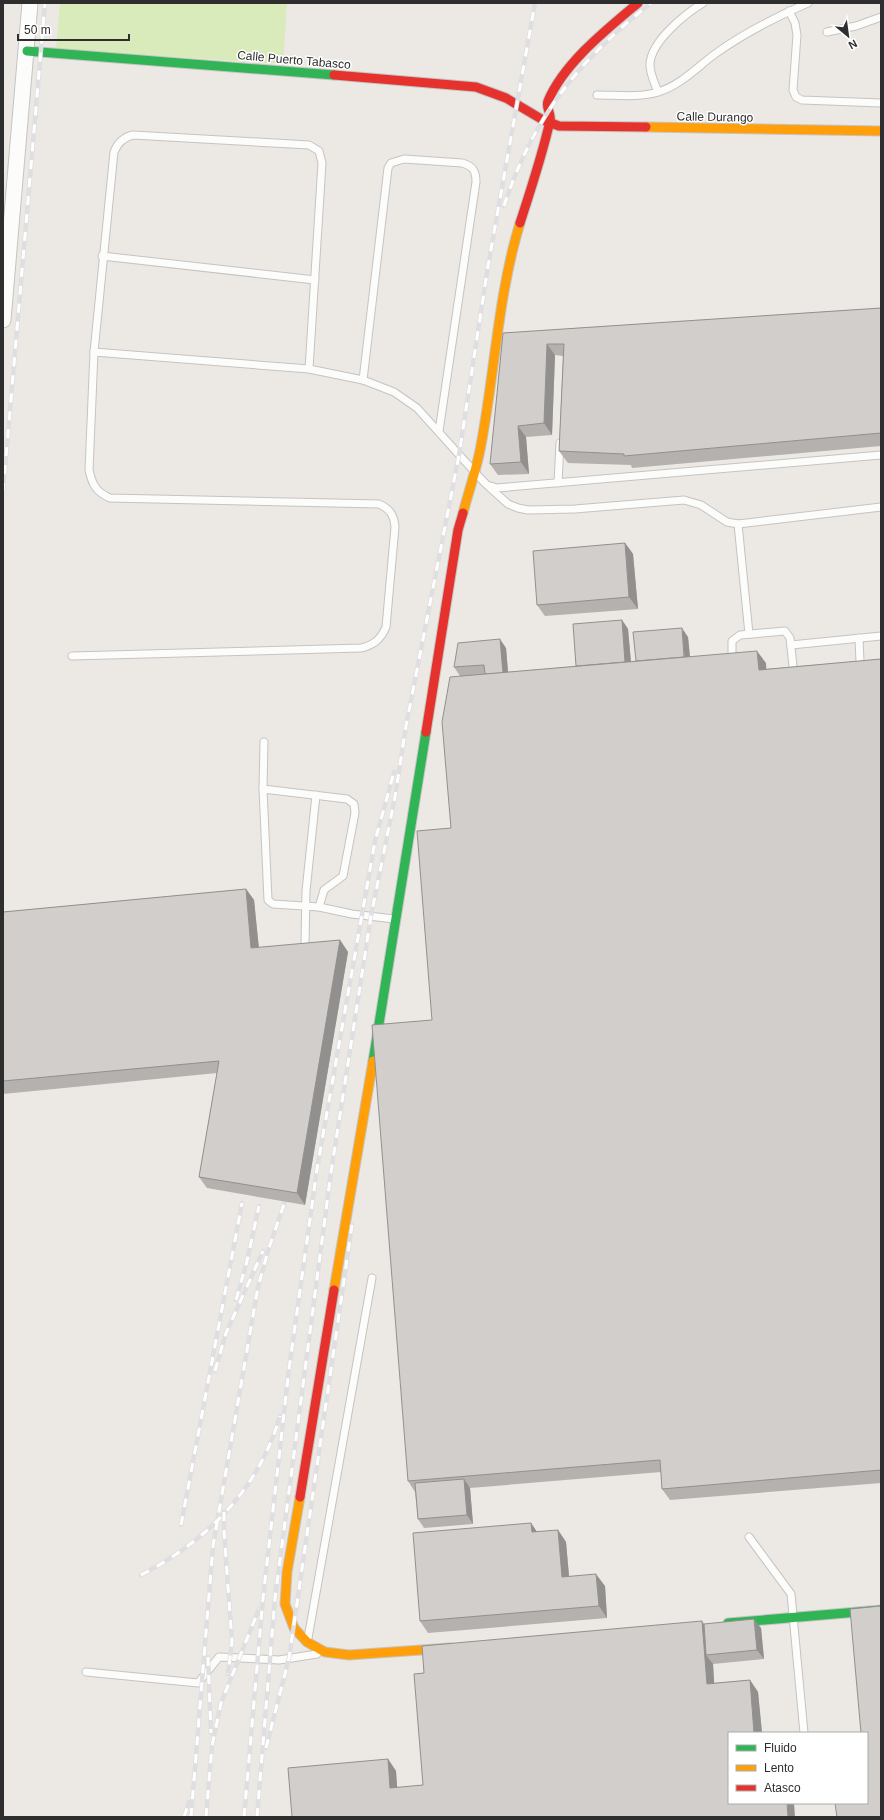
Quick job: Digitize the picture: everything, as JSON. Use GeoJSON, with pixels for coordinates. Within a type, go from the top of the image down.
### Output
{"type":"FeatureCollection","features":[{"type":"Feature","properties":{"kind":"street"},"geometry":{"type":"LineString","coordinates":[[3,320],[30,3]]}},
{"type":"Feature","properties":{"kind":"street"},"geometry":{"type":"LineString","coordinates":[[456,1647],[350,1655],[325,1652],[307,1642],[294,1628],[288,1618],[285,1604],[287,1572],[397,919],[458,530],[481,446],[497,335],[515,240],[542,156],[551,118],[547,103],[554,88],[593,43],[638,3]]}},
{"type":"Feature","properties":{"kind":"street","name":"Calle Puerto Tabasco"},"geometry":{"type":"LineString","coordinates":[[27,51],[470,86],[517,104],[549,124]]}},
{"type":"Feature","properties":{"kind":"street","name":"Calle Durango"},"geometry":{"type":"LineString","coordinates":[[549,124],[567,126],[881,131]]}},
{"type":"Feature","properties":{"kind":"street"},"geometry":{"type":"LineString","coordinates":[[497,335],[513,334]]}},
{"type":"Feature","properties":{"kind":"street"},"geometry":{"type":"LineString","coordinates":[[722,1624],[881,1610]]}},
{"type":"Feature","properties":{"kind":"lane"},"geometry":{"type":"LineString","coordinates":[[658,92],[650,66],[651,57],[658,44],[676,24],[703,3]]}},
{"type":"Feature","properties":{"kind":"lane"},"geometry":{"type":"LineString","coordinates":[[597,95],[648,95],[658,92],[687,78],[714,54],[735,40],[808,3]]}},
{"type":"Feature","properties":{"kind":"lane"},"geometry":{"type":"LineString","coordinates":[[790,11],[795,23],[797,35],[793,90],[796,97],[802,100],[881,103]]}},
{"type":"Feature","properties":{"kind":"lane"},"geometry":{"type":"LineString","coordinates":[[828,32],[856,26],[881,17]]}},
{"type":"Feature","properties":{"kind":"lane"},"geometry":{"type":"LineString","coordinates":[[72,656],[361,648],[371,646],[383,635],[386,627],[395,527],[392,512],[388,508],[379,504],[110,498],[100,494],[91,479],[89,470],[94,352],[102,256],[114,152],[121,140],[127,136],[134,135],[309,145],[319,151],[322,163],[309,369]]}},
{"type":"Feature","properties":{"kind":"lane"},"geometry":{"type":"LineString","coordinates":[[363,380],[388,168],[392,163],[404,159],[462,163],[469,165],[474,169],[476,174],[476,182],[439,431]]}},
{"type":"Feature","properties":{"kind":"lane"},"geometry":{"type":"LineString","coordinates":[[102,256],[315,280]]}},
{"type":"Feature","properties":{"kind":"lane"},"geometry":{"type":"LineString","coordinates":[[94,352],[309,369],[363,380],[394,392],[417,408],[487,485],[508,504],[518,508],[545,510],[575,509],[684,500],[701,505],[727,522],[738,524],[881,507]]}},
{"type":"Feature","properties":{"kind":"lane"},"geometry":{"type":"LineString","coordinates":[[558,483],[560,435]]}},
{"type":"Feature","properties":{"kind":"lane"},"geometry":{"type":"LineString","coordinates":[[487,485],[505,488],[881,455]]}},
{"type":"Feature","properties":{"kind":"lane"},"geometry":{"type":"LineString","coordinates":[[738,524],[749,634]]}},
{"type":"Feature","properties":{"kind":"lane"},"geometry":{"type":"LineString","coordinates":[[732,653],[732,644],[734,639],[740,635],[785,631],[789,635],[793,666]]}},
{"type":"Feature","properties":{"kind":"lane"},"geometry":{"type":"LineString","coordinates":[[791,645],[881,636]]}},
{"type":"Feature","properties":{"kind":"lane"},"geometry":{"type":"LineString","coordinates":[[859,638],[860,662]]}},
{"type":"Feature","properties":{"kind":"lane"},"geometry":{"type":"LineString","coordinates":[[264,742],[263,789],[268,900],[276,905],[305,905],[352,914],[397,919]]}},
{"type":"Feature","properties":{"kind":"lane"},"geometry":{"type":"LineString","coordinates":[[263,789],[316,794],[347,799],[352,801],[355,807],[343,876],[324,890],[318,907]]}},
{"type":"Feature","properties":{"kind":"lane"},"geometry":{"type":"LineString","coordinates":[[305,945],[305,905],[316,794]]}},
{"type":"Feature","properties":{"kind":"lane"},"geometry":{"type":"LineString","coordinates":[[307,1642],[372,1278]]}},
{"type":"Feature","properties":{"kind":"lane"},"geometry":{"type":"LineString","coordinates":[[750,1537],[791,1594],[804,1732]]}},
{"type":"Feature","properties":{"kind":"lane"},"geometry":{"type":"LineString","coordinates":[[86,1672],[198,1683],[219,1656],[279,1660],[325,1652]]}},
{"type":"Feature","properties":{"kind":"green space"},"geometry":{"type":"Polygon","coordinates":[[[60,3],[287,3],[283,64],[56,49],[60,3]]]}},
{"type":"Feature","properties":{"kind":"building"},"geometry":{"type":"Polygon","coordinates":[[[881,308],[881,433],[624,456],[624,454],[559,451],[564,344],[547,344],[544,423],[518,426],[521,462],[490,464],[503,333],[881,308]]]}},
{"type":"Feature","properties":{"kind":"building"},"geometry":{"type":"Polygon","coordinates":[[[625,543],[629,597],[537,605],[533,551],[625,543]]]}},
{"type":"Feature","properties":{"kind":"building"},"geometry":{"type":"Polygon","coordinates":[[[622,620],[625,662],[576,666],[573,624],[622,620]]]}},
{"type":"Feature","properties":{"kind":"building"},"geometry":{"type":"Polygon","coordinates":[[[682,628],[684,657],[636,661],[633,632],[682,628]]]}},
{"type":"Feature","properties":{"kind":"building"},"geometry":{"type":"Polygon","coordinates":[[[500,639],[503,673],[485,674],[484,665],[454,667],[458,643],[500,639]]]}},
{"type":"Feature","properties":{"kind":"building"},"geometry":{"type":"Polygon","coordinates":[[[757,651],[759,670],[881,659],[881,1470],[662,1489],[660,1460],[408,1481],[372,1025],[432,1020],[417,831],[451,828],[442,722],[450,677],[757,651]]]}},
{"type":"Feature","properties":{"kind":"building"},"geometry":{"type":"Polygon","coordinates":[[[246,889],[251,948],[340,940],[297,1193],[199,1177],[219,1061],[3,1081],[3,912],[246,889]]]}},
{"type":"Feature","properties":{"kind":"building"},"geometry":{"type":"Polygon","coordinates":[[[464,1479],[467,1515],[418,1519],[415,1483],[464,1479]]]}},
{"type":"Feature","properties":{"kind":"building"},"geometry":{"type":"Polygon","coordinates":[[[531,1523],[532,1532],[558,1530],[562,1577],[596,1574],[599,1606],[420,1621],[413,1533],[531,1523]]]}},
{"type":"Feature","properties":{"kind":"building"},"geometry":{"type":"Polygon","coordinates":[[[881,1606],[881,1817],[837,1817],[835,1804],[868,1804],[868,1732],[861,1732],[850,1609],[881,1606]]]}},
{"type":"Feature","properties":{"kind":"building"},"geometry":{"type":"Polygon","coordinates":[[[754,1619],[757,1650],[706,1655],[704,1624],[754,1619]]]}},
{"type":"Feature","properties":{"kind":"building"},"geometry":{"type":"Polygon","coordinates":[[[702,1621],[707,1684],[750,1680],[754,1732],[728,1732],[728,1804],[787,1804],[788,1817],[292,1817],[288,1768],[388,1759],[390,1788],[423,1785],[414,1674],[424,1673],[422,1646],[702,1621]]]}},
{"type":"Feature","properties":{"kind":"railway"},"geometry":{"type":"LineString","coordinates":[[3,492],[45,3]]}},
{"type":"Feature","properties":{"kind":"railway"},"geometry":{"type":"LineString","coordinates":[[257,1817],[275,1598],[331,1172],[371,916],[395,797],[406,726],[459,455],[488,266],[535,3]]}},
{"type":"Feature","properties":{"kind":"railway"},"geometry":{"type":"LineString","coordinates":[[504,206],[529,145],[561,92],[602,46],[625,24],[651,3]]}},
{"type":"Feature","properties":{"kind":"railway"},"geometry":{"type":"LineString","coordinates":[[244,1817],[263,1598],[289,1369],[317,1169],[375,841],[394,772]]}},
{"type":"Feature","properties":{"kind":"railway"},"geometry":{"type":"LineString","coordinates":[[191,1817],[213,1546],[258,1287],[268,1251],[285,1201]]}},
{"type":"Feature","properties":{"kind":"railway"},"geometry":{"type":"LineString","coordinates":[[181,1525],[242,1203]]}},
{"type":"Feature","properties":{"kind":"railway"},"geometry":{"type":"LineString","coordinates":[[236,1300],[247,1261],[259,1206]]}},
{"type":"Feature","properties":{"kind":"railway"},"geometry":{"type":"LineString","coordinates":[[266,1748],[289,1658],[352,1225]]}},
{"type":"Feature","properties":{"kind":"railway"},"geometry":{"type":"LineString","coordinates":[[215,1371],[226,1333],[263,1251]]}},
{"type":"Feature","properties":{"kind":"railway"},"geometry":{"type":"LineString","coordinates":[[141,1575],[188,1546],[227,1510],[259,1467],[271,1442],[280,1416]]}},
{"type":"Feature","properties":{"kind":"railway"},"geometry":{"type":"LineString","coordinates":[[224,1512],[232,1642],[228,1674]]}},
{"type":"Feature","properties":{"kind":"railway"},"geometry":{"type":"LineString","coordinates":[[206,1817],[212,1746],[221,1703],[259,1609]]}},
{"type":"Feature","properties":{"kind":"railway"},"geometry":{"type":"LineString","coordinates":[[208,1657],[211,1733]]}},
{"type":"Feature","properties":{"kind":"railway"},"geometry":{"type":"LineString","coordinates":[[184,1817],[189,1802]]}},
{"type":"Feature","properties":{"kind":"traffic: fast"},"geometry":{"type":"LineString","coordinates":[[27,51],[334,75]]}},
{"type":"Feature","properties":{"kind":"traffic: fast"},"geometry":{"type":"LineString","coordinates":[[373,1061],[426,732]]}},
{"type":"Feature","properties":{"kind":"traffic: fast"},"geometry":{"type":"LineString","coordinates":[[728,1623],[881,1610]]}},
{"type":"Feature","properties":{"kind":"traffic: slow"},"geometry":{"type":"LineString","coordinates":[[646,127],[881,131]]}},
{"type":"Feature","properties":{"kind":"traffic: slow"},"geometry":{"type":"LineString","coordinates":[[463,513],[479,454],[486,417],[502,305],[520,223]]}},
{"type":"Feature","properties":{"kind":"traffic: slow"},"geometry":{"type":"LineString","coordinates":[[334,1290],[373,1061]]}},
{"type":"Feature","properties":{"kind":"traffic: slow"},"geometry":{"type":"LineString","coordinates":[[300,1497],[287,1572],[285,1604],[294,1628],[307,1642],[325,1652],[349,1655],[450,1648]]}},
{"type":"Feature","properties":{"kind":"traffic: jam"},"geometry":{"type":"LineString","coordinates":[[520,223],[547,134],[550,118],[547,103],[555,87],[575,60],[600,35],[638,3]]}},
{"type":"Feature","properties":{"kind":"traffic: jam"},"geometry":{"type":"LineString","coordinates":[[334,75],[476,87],[506,98],[543,120],[559,126],[646,127]]}},
{"type":"Feature","properties":{"kind":"traffic: jam"},"geometry":{"type":"LineString","coordinates":[[426,732],[458,530],[463,513]]}},
{"type":"Feature","properties":{"kind":"traffic: jam"},"geometry":{"type":"LineString","coordinates":[[300,1497],[334,1290]]}}]}
